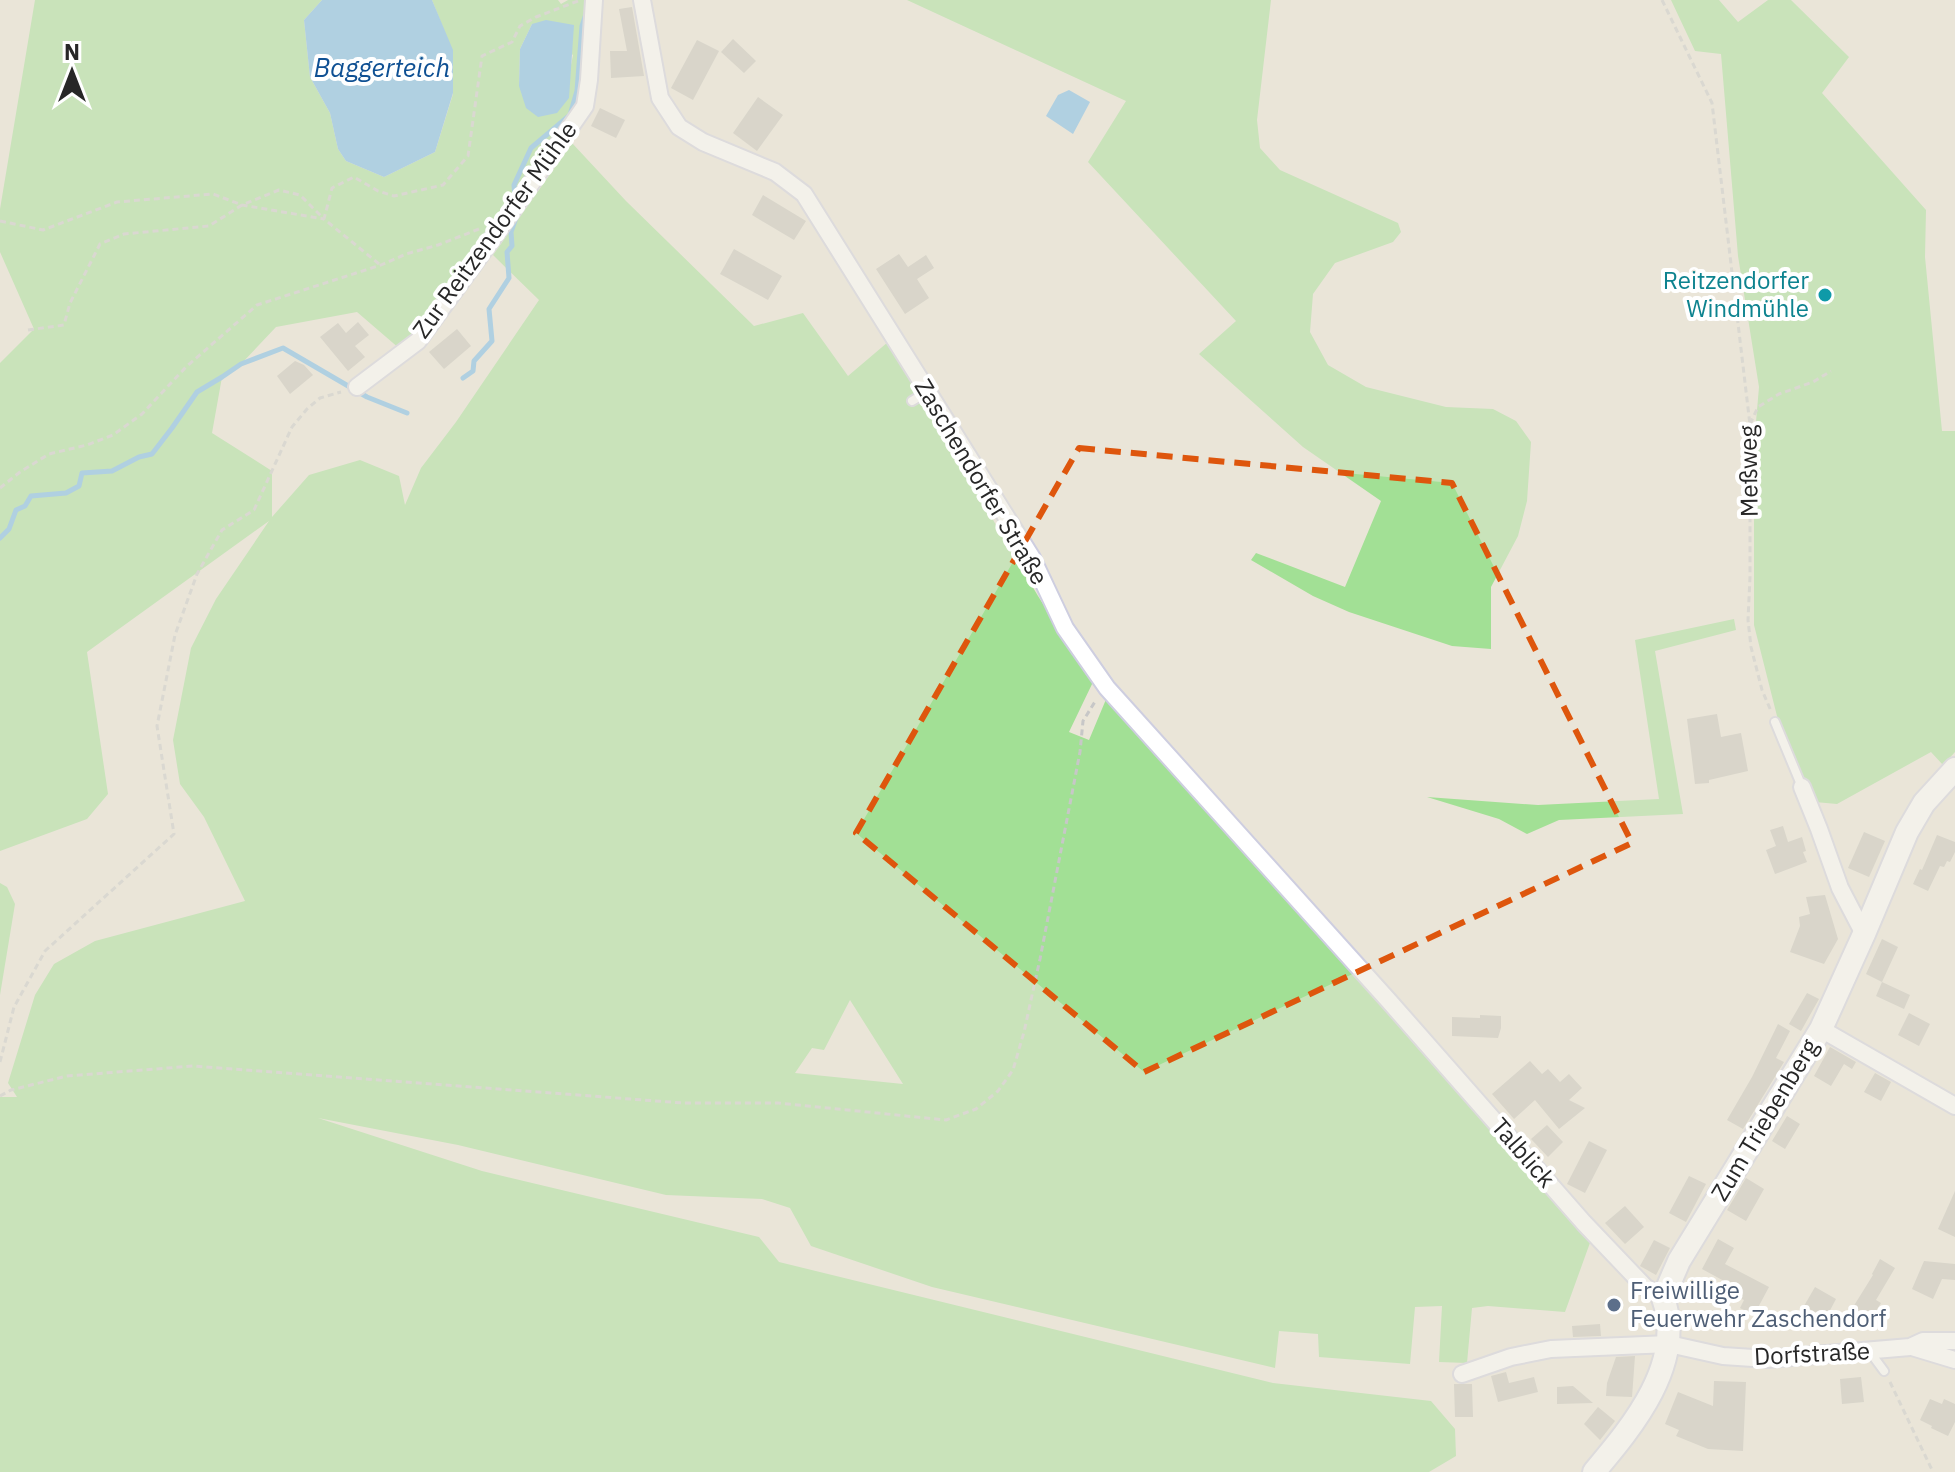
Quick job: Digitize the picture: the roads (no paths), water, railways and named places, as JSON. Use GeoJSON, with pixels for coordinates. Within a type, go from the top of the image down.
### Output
{"type":"FeatureCollection","features":[{"type":"Feature","properties":{"kind":"street","name":"Zur Reitzendorfer Mühle"},"geometry":{"type":"LineString","coordinates":[[352,389],[418,341],[585,106],[594,0]]}},
{"type":"Feature","properties":{"kind":"street","name":"Zaschendorfer Straße"},"geometry":{"type":"LineString","coordinates":[[642,0],[660,98],[679,127],[703,142],[775,172],[804,194],[920,396],[960,442],[1032,558],[1065,628],[1107,688],[1389,1001]]}},
{"type":"Feature","properties":{"kind":"street","name":"Zum Triebenberg"},"geometry":{"type":"LineString","coordinates":[[1663,1298],[1679,1261],[1821,1029],[1907,832],[1924,803],[1955,769]]}},
{"type":"Feature","properties":{"kind":"street"},"geometry":{"type":"LineString","coordinates":[[1802,787],[1840,888],[1864,934]]}},
{"type":"Feature","properties":{"kind":"street","name":"Talblick"},"geometry":{"type":"LineString","coordinates":[[1389,1001],[1584,1223],[1645,1287],[1663,1298]]}},
{"type":"Feature","properties":{"kind":"street"},"geometry":{"type":"LineString","coordinates":[[1821,1029],[1955,1106]]}},
{"type":"Feature","properties":{"kind":"street"},"geometry":{"type":"LineString","coordinates":[[1594,1472],[1645,1406],[1657,1378],[1669,1344],[1668,1314],[1663,1298]]}},
{"type":"Feature","properties":{"kind":"street","name":"Dorfstraße"},"geometry":{"type":"LineString","coordinates":[[1462,1374],[1511,1357],[1551,1349],[1669,1344],[1723,1356],[1768,1359],[1910,1347],[1923,1341],[1955,1341]]}},
{"type":"Feature","properties":{"kind":"street"},"geometry":{"type":"LineString","coordinates":[[1910,1347],[1955,1360]]}},
{"type":"Feature","properties":{"kind":"lane"},"geometry":{"type":"LineString","coordinates":[[1775,722],[1802,787]]}},
{"type":"Feature","properties":{"kind":"lane"},"geometry":{"type":"LineString","coordinates":[[1869,1351],[1884,1371]]}},
{"type":"Feature","properties":{"kind":"water","name":"Baggerteich"},"geometry":{"type":"Polygon","coordinates":[[[322,0],[432,0],[453,50],[453,93],[435,152],[384,177],[346,161],[338,149],[330,113],[310,77],[304,20],[322,0]]]}},
{"type":"Feature","properties":{"kind":"water"},"geometry":{"type":"Polygon","coordinates":[[[546,20],[574,25],[569,98],[557,113],[538,117],[526,108],[519,86],[520,49],[532,24],[546,20]]]}},
{"type":"Feature","properties":{"kind":"water"},"geometry":{"type":"Polygon","coordinates":[[[1069,90],[1090,102],[1073,134],[1046,116],[1058,95],[1069,90]]]}},
{"type":"Feature","properties":{"kind":"waterway"},"geometry":{"type":"LineString","coordinates":[[515,197],[514,185],[531,148],[570,115],[577,91],[582,26],[587,11]]}},
{"type":"Feature","properties":{"kind":"waterway"},"geometry":{"type":"LineString","coordinates":[[463,378],[473,371],[474,361],[492,341],[489,309],[509,278],[507,252],[512,246],[511,232],[517,215]]}},
{"type":"Feature","properties":{"kind":"waterway"},"geometry":{"type":"LineString","coordinates":[[0,538],[9,529],[16,510],[25,506],[31,496],[66,493],[79,486],[82,473],[112,471],[152,454],[197,392],[241,364],[283,348],[367,397],[407,413]]}},
{"type":"Feature","properties":{"kind":"place","name":"Reitzendorfer Windmühle"},"geometry":{"type":"Point","coordinates":[1825,295]}},
{"type":"Feature","properties":{"kind":"place","name":"Freiwillige Feuerwehr Zaschendorf"},"geometry":{"type":"Point","coordinates":[1614,1305]}}]}
